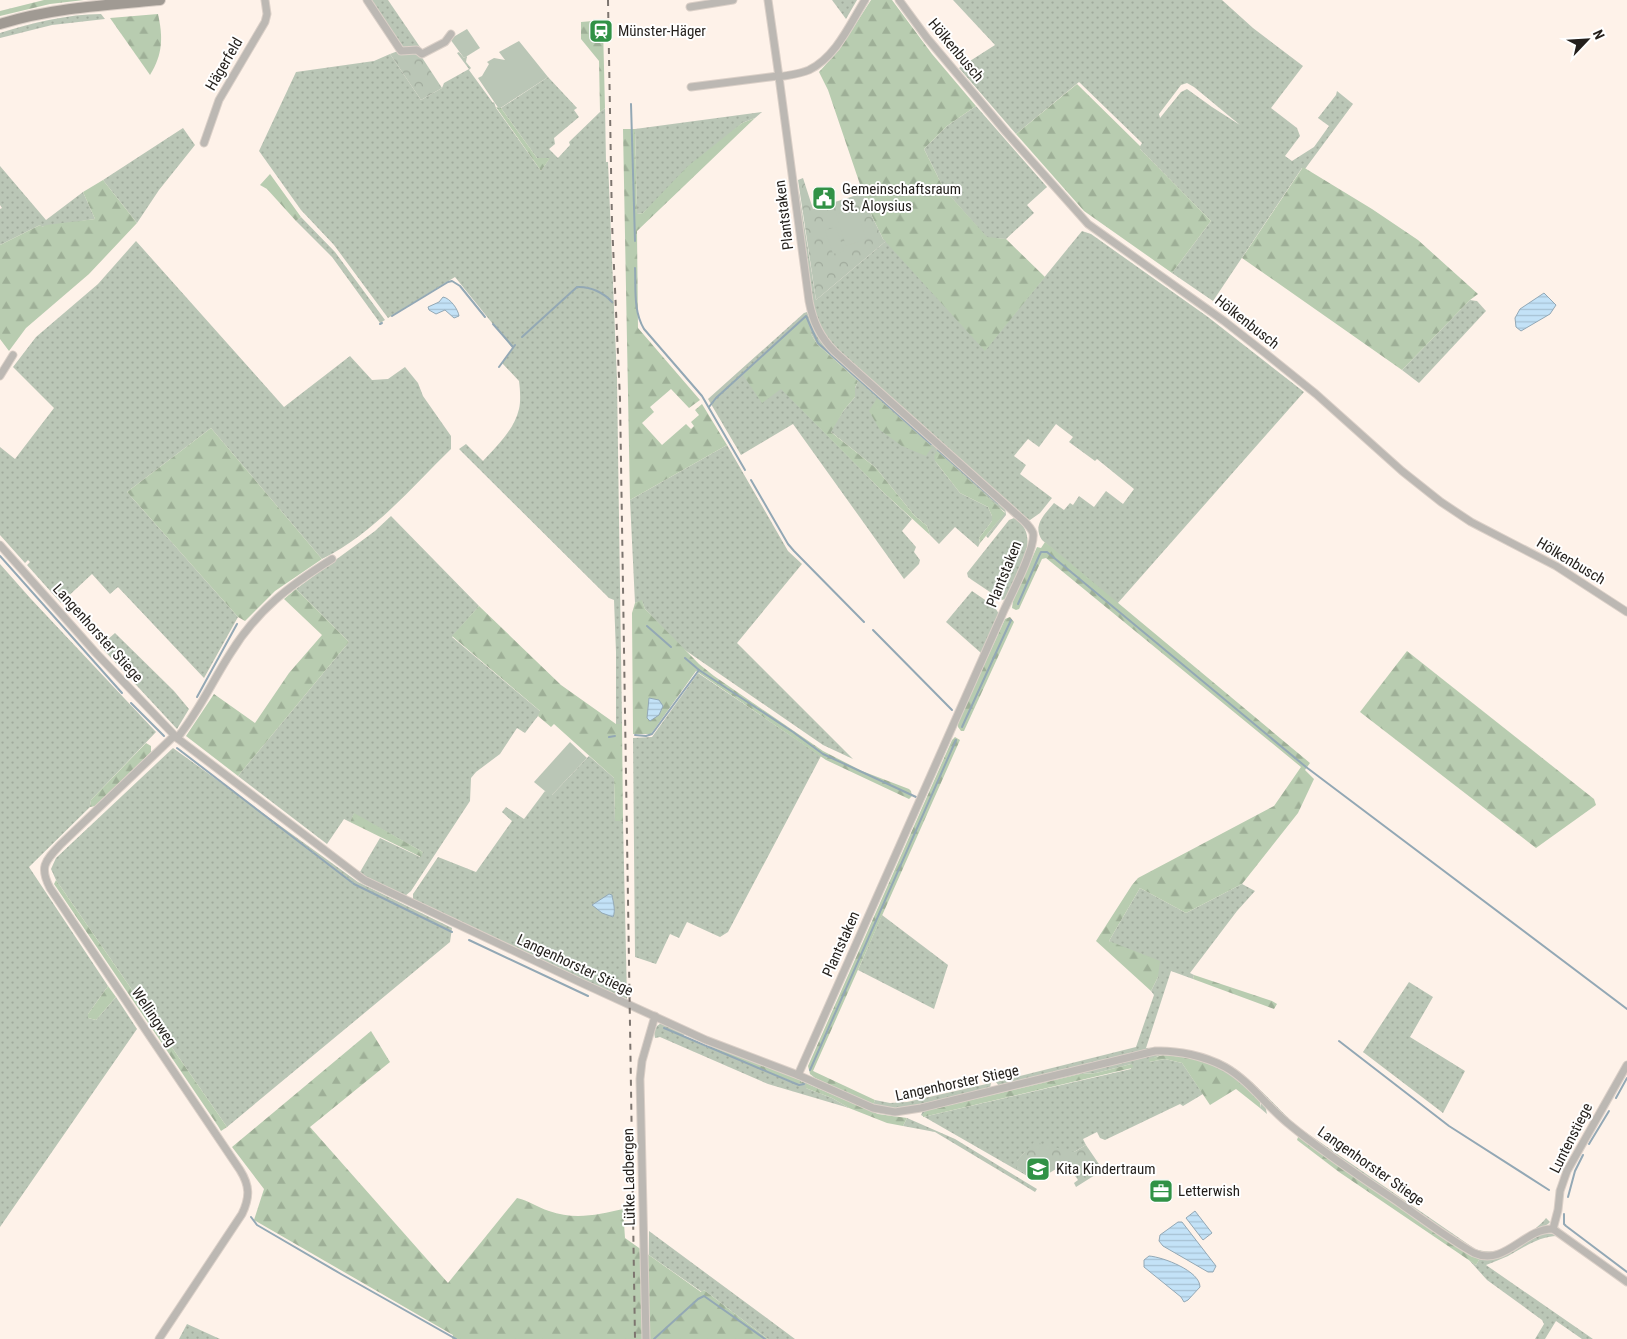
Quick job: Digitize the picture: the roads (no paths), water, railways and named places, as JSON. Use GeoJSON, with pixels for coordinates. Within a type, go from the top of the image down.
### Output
{"type":"FeatureCollection","features":[{"type":"Feature","properties":{"kind":"main road"},"geometry":{"type":"LineString","coordinates":[[0,24],[65,9],[160,0]]}},
{"type":"Feature","properties":{"kind":"street","name":"Hägerfeld"},"geometry":{"type":"LineString","coordinates":[[204,143],[219,100],[265,22],[265,0]]}},
{"type":"Feature","properties":{"kind":"street"},"geometry":{"type":"LineString","coordinates":[[367,0],[401,51],[416,50],[422,54],[445,42],[450,34]]}},
{"type":"Feature","properties":{"kind":"street"},"geometry":{"type":"LineString","coordinates":[[690,6],[733,0]]}},
{"type":"Feature","properties":{"kind":"street","name":"Plantstaken"},"geometry":{"type":"LineString","coordinates":[[768,0],[809,301],[818,332],[835,352],[1024,520],[1033,535],[1031,548],[1006,608],[798,1075]]}},
{"type":"Feature","properties":{"kind":"street"},"geometry":{"type":"LineString","coordinates":[[691,87],[778,77],[804,72],[816,66],[826,58],[841,38],[865,0]]}},
{"type":"Feature","properties":{"kind":"street","name":"Hölkenbusch"},"geometry":{"type":"LineString","coordinates":[[899,0],[927,38],[1006,132],[1088,224],[1224,321],[1265,353],[1316,394],[1441,502],[1472,522],[1556,566],[1627,612]]}},
{"type":"Feature","properties":{"kind":"street"},"geometry":{"type":"LineString","coordinates":[[0,376],[13,355]]}},
{"type":"Feature","properties":{"kind":"street","name":"Langenhorster Stiege"},"geometry":{"type":"LineString","coordinates":[[0,544],[91,647],[176,737],[364,880],[706,1040],[798,1075],[873,1108],[891,1112],[904,1112],[1155,1051],[1185,1054],[1213,1062],[1232,1071],[1283,1119],[1302,1134],[1474,1253],[1484,1256],[1498,1255],[1539,1232],[1553,1229]]}},
{"type":"Feature","properties":{"kind":"street"},"geometry":{"type":"LineString","coordinates":[[176,737],[230,654],[254,621],[289,587],[332,559]]}},
{"type":"Feature","properties":{"kind":"street","name":"Wellingweg"},"geometry":{"type":"LineString","coordinates":[[159,1339],[242,1214],[248,1199],[248,1185],[240,1170],[50,888],[44,870],[48,859],[60,845],[176,737]]}},
{"type":"Feature","properties":{"kind":"street","name":"Lütke Ladbergen"},"geometry":{"type":"LineString","coordinates":[[646,1339],[640,1079],[642,1061],[656,1016]]}},
{"type":"Feature","properties":{"kind":"street","name":"Luntenstiege"},"geometry":{"type":"LineString","coordinates":[[1553,1229],[1560,1191],[1567,1171],[1627,1065]]}},
{"type":"Feature","properties":{"kind":"street"},"geometry":{"type":"LineString","coordinates":[[1553,1229],[1627,1282]]}},
{"type":"Feature","properties":{"kind":"water"},"geometry":{"type":"Polygon","coordinates":[[[1544,293],[1556,305],[1550,314],[1521,331],[1516,327],[1515,318],[1520,309],[1544,293]]]}},
{"type":"Feature","properties":{"kind":"water"},"geometry":{"type":"Polygon","coordinates":[[[443,297],[453,304],[459,316],[454,318],[445,310],[436,314],[429,310],[428,307],[439,302],[443,297]]]}},
{"type":"Feature","properties":{"kind":"water"},"geometry":{"type":"Polygon","coordinates":[[[649,698],[659,700],[663,706],[659,715],[650,721],[647,718],[649,698]]]}},
{"type":"Feature","properties":{"kind":"water"},"geometry":{"type":"Polygon","coordinates":[[[609,894],[612,895],[614,903],[613,917],[602,913],[592,905],[609,894]]]}},
{"type":"Feature","properties":{"kind":"water"},"geometry":{"type":"Polygon","coordinates":[[[1195,1211],[1212,1233],[1203,1240],[1186,1218],[1195,1211]]]}},
{"type":"Feature","properties":{"kind":"water"},"geometry":{"type":"Polygon","coordinates":[[[1178,1222],[1182,1222],[1216,1266],[1213,1272],[1208,1272],[1163,1246],[1159,1241],[1160,1235],[1178,1222]]]}},
{"type":"Feature","properties":{"kind":"water"},"geometry":{"type":"Polygon","coordinates":[[[1149,1256],[1163,1259],[1188,1270],[1198,1281],[1200,1287],[1184,1302],[1181,1297],[1144,1267],[1144,1260],[1149,1256]]]}},
{"type":"Feature","properties":{"kind":"waterway"},"geometry":{"type":"LineString","coordinates":[[631,104],[635,241]]}},
{"type":"Feature","properties":{"kind":"waterway"},"geometry":{"type":"LineString","coordinates":[[635,268],[635,292],[640,322],[702,396],[745,470]]}},
{"type":"Feature","properties":{"kind":"waterway"},"geometry":{"type":"LineString","coordinates":[[392,316],[452,281],[460,286],[485,317]]}},
{"type":"Feature","properties":{"kind":"waterway"},"geometry":{"type":"LineString","coordinates":[[522,337],[577,287],[596,291],[612,302]]}},
{"type":"Feature","properties":{"kind":"waterway"},"geometry":{"type":"LineString","coordinates":[[709,407],[716,398],[806,316],[818,343],[931,444]]}},
{"type":"Feature","properties":{"kind":"waterway"},"geometry":{"type":"LineString","coordinates":[[493,324],[513,347]]}},
{"type":"Feature","properties":{"kind":"waterway"},"geometry":{"type":"LineString","coordinates":[[499,367],[515,345]]}},
{"type":"Feature","properties":{"kind":"waterway"},"geometry":{"type":"LineString","coordinates":[[938,450],[998,503]]}},
{"type":"Feature","properties":{"kind":"waterway"},"geometry":{"type":"LineString","coordinates":[[751,480],[788,544],[864,622]]}},
{"type":"Feature","properties":{"kind":"waterway"},"geometry":{"type":"LineString","coordinates":[[1018,604],[1041,552],[1047,552],[1306,767],[1627,1009]]}},
{"type":"Feature","properties":{"kind":"waterway"},"geometry":{"type":"LineString","coordinates":[[0,556],[122,693]]}},
{"type":"Feature","properties":{"kind":"waterway"},"geometry":{"type":"LineString","coordinates":[[962,727],[1011,620]]}},
{"type":"Feature","properties":{"kind":"waterway"},"geometry":{"type":"LineString","coordinates":[[197,697],[237,624]]}},
{"type":"Feature","properties":{"kind":"waterway"},"geometry":{"type":"LineString","coordinates":[[647,626],[671,647]]}},
{"type":"Feature","properties":{"kind":"waterway"},"geometry":{"type":"LineString","coordinates":[[873,630],[952,710]]}},
{"type":"Feature","properties":{"kind":"waterway"},"geometry":{"type":"LineString","coordinates":[[685,658],[699,670],[823,754],[916,797]]}},
{"type":"Feature","properties":{"kind":"waterway"},"geometry":{"type":"LineString","coordinates":[[635,735],[646,736],[652,734],[699,670]]}},
{"type":"Feature","properties":{"kind":"waterway"},"geometry":{"type":"LineString","coordinates":[[131,703],[164,736]]}},
{"type":"Feature","properties":{"kind":"waterway"},"geometry":{"type":"LineString","coordinates":[[609,737],[615,736]]}},
{"type":"Feature","properties":{"kind":"waterway"},"geometry":{"type":"LineString","coordinates":[[810,1070],[956,740]]}},
{"type":"Feature","properties":{"kind":"waterway"},"geometry":{"type":"LineString","coordinates":[[177,748],[354,884],[452,932]]}},
{"type":"Feature","properties":{"kind":"waterway"},"geometry":{"type":"LineString","coordinates":[[469,940],[588,996]]}},
{"type":"Feature","properties":{"kind":"waterway"},"geometry":{"type":"LineString","coordinates":[[664,1028],[799,1085],[804,1084]]}},
{"type":"Feature","properties":{"kind":"waterway"},"geometry":{"type":"LineString","coordinates":[[1339,1041],[1449,1126],[1549,1190]]}},
{"type":"Feature","properties":{"kind":"waterway"},"geometry":{"type":"LineString","coordinates":[[1616,1098],[1627,1078]]}},
{"type":"Feature","properties":{"kind":"waterway"},"geometry":{"type":"LineString","coordinates":[[1589,1144],[1609,1111]]}},
{"type":"Feature","properties":{"kind":"waterway"},"geometry":{"type":"LineString","coordinates":[[1568,1197],[1575,1171],[1583,1155]]}},
{"type":"Feature","properties":{"kind":"waterway"},"geometry":{"type":"LineString","coordinates":[[1564,1214],[1564,1224],[1566,1226],[1627,1272]]}},
{"type":"Feature","properties":{"kind":"waterway"},"geometry":{"type":"LineString","coordinates":[[251,1217],[257,1225],[456,1339]]}},
{"type":"Feature","properties":{"kind":"waterway"},"geometry":{"type":"LineString","coordinates":[[654,1339],[698,1299],[704,1296],[765,1339]]}},
{"type":"Feature","properties":{"kind":"railway"},"geometry":{"type":"LineString","coordinates":[[608,0],[612,223],[620,399],[635,1339]]}},
{"type":"Feature","properties":{"kind":"place","name":"Münster-Häger"},"geometry":{"type":"Point","coordinates":[601,31]}},
{"type":"Feature","properties":{"kind":"place","name":"Gemeinschaftsraum St. Aloysius"},"geometry":{"type":"Point","coordinates":[824,198]}},
{"type":"Feature","properties":{"kind":"place","name":"Kita Kindertraum"},"geometry":{"type":"Point","coordinates":[1038,1169]}},
{"type":"Feature","properties":{"kind":"place","name":"Letterwish"},"geometry":{"type":"Point","coordinates":[1161,1191]}}]}
